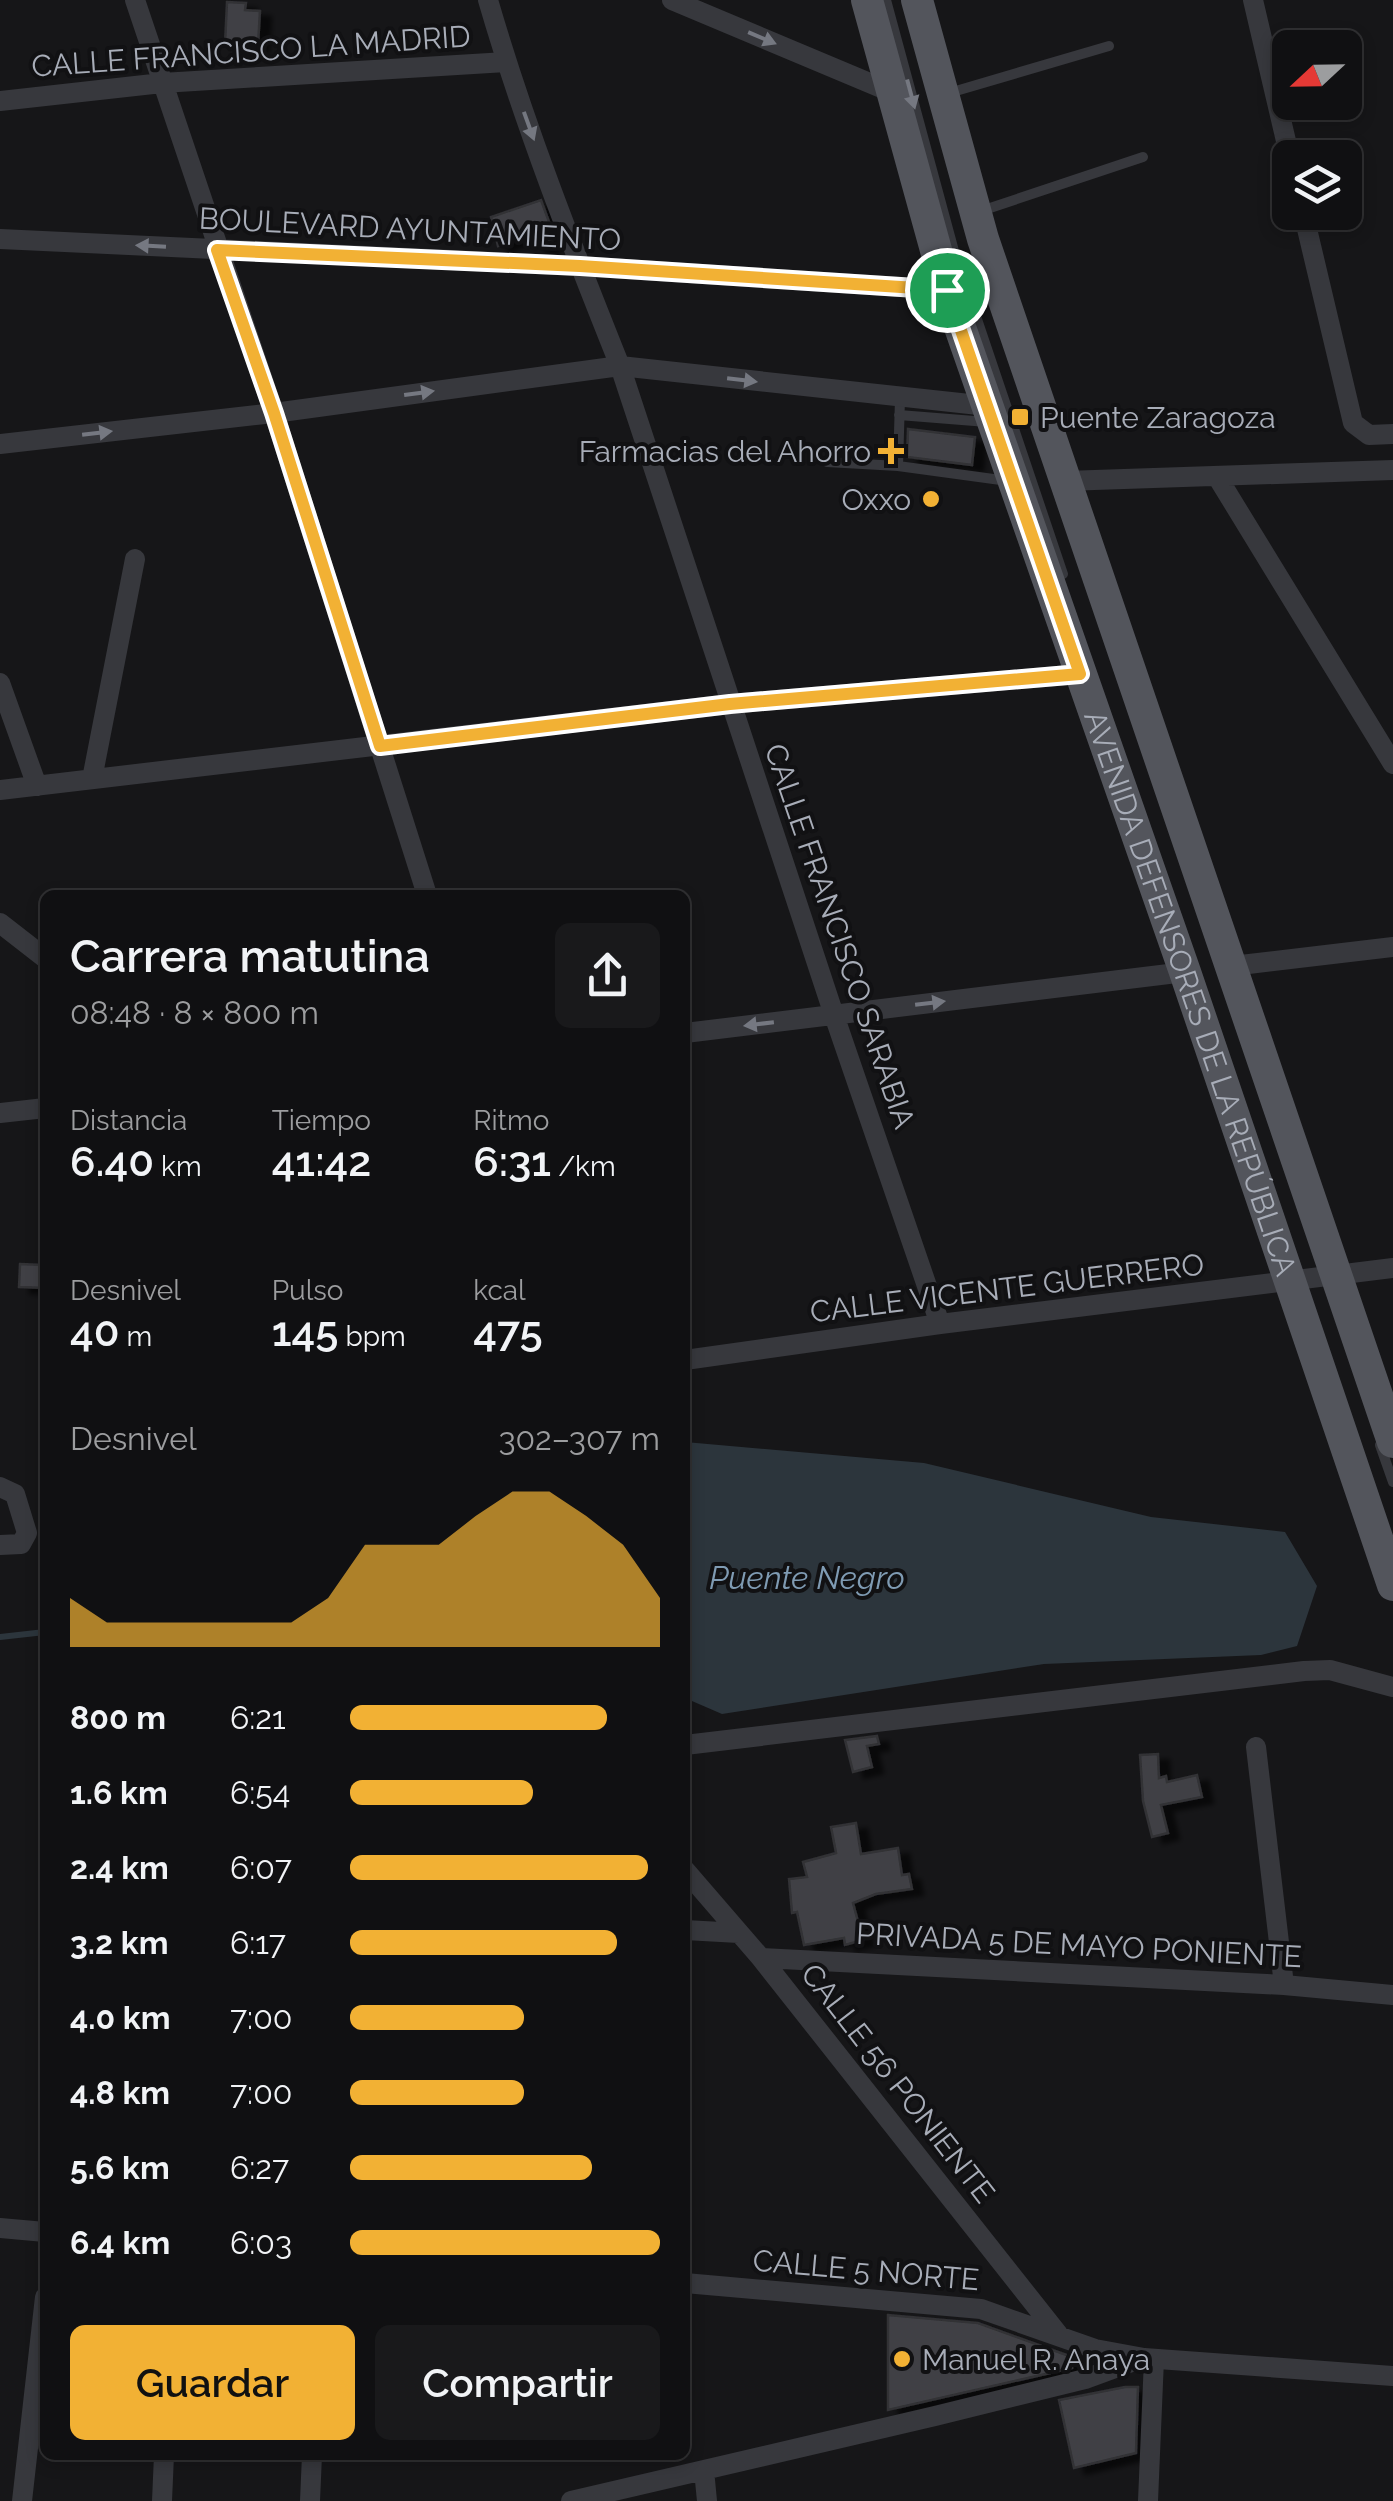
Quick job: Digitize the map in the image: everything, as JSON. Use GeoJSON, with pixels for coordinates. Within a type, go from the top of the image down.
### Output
{"type":"FeatureCollection","features":[{"type":"Feature","properties":{"kind":"main road","name":"AVENIDA DEFENSORES DE LA REPÚBLICA"},"geometry":{"type":"LineString","coordinates":[[867,0],[890,92],[1065,481],[1232,966],[1393,1585]]}},
{"type":"Feature","properties":{"kind":"main road","name":"AVENIDA DEFENSORES DE LA REPÚBLICA"},"geometry":{"type":"LineString","coordinates":[[918,0],[976,213],[975,281],[983,418],[1001,476],[1187,957],[1316,1279],[1383,1434]]}},
{"type":"Feature","properties":{"kind":"street"},"geometry":{"type":"LineString","coordinates":[[134,0],[274,413],[425,890]]}},
{"type":"Feature","properties":{"kind":"street","name":"CALLE FRANCISCO SARABIA"},"geometry":{"type":"LineString","coordinates":[[488,0],[506,62],[620,366],[940,1324]]}},
{"type":"Feature","properties":{"kind":"street"},"geometry":{"type":"LineString","coordinates":[[672,0],[890,92]]}},
{"type":"Feature","properties":{"kind":"street"},"geometry":{"type":"LineString","coordinates":[[1252,0],[1286,140]]}},
{"type":"Feature","properties":{"kind":"street","name":"CALLE FRANCISCO LA MADRID"},"geometry":{"type":"LineString","coordinates":[[0,100],[162,83],[506,62]]}},
{"type":"Feature","properties":{"kind":"street"},"geometry":{"type":"LineString","coordinates":[[1307,230],[1353,423],[1368,435],[1393,434]]}},
{"type":"Feature","properties":{"kind":"street","name":"BOULEVARD AYUNTAMIENTO"},"geometry":{"type":"LineString","coordinates":[[0,239],[975,281]]}},
{"type":"Feature","properties":{"kind":"street"},"geometry":{"type":"LineString","coordinates":[[0,444],[274,413],[620,366],[983,418]]}},
{"type":"Feature","properties":{"kind":"street"},"geometry":{"type":"LineString","coordinates":[[1065,481],[1393,470]]}},
{"type":"Feature","properties":{"kind":"street"},"geometry":{"type":"LineString","coordinates":[[1218,478],[1393,764]]}},
{"type":"Feature","properties":{"kind":"street"},"geometry":{"type":"LineString","coordinates":[[92,778],[135,559]]}},
{"type":"Feature","properties":{"kind":"street"},"geometry":{"type":"LineString","coordinates":[[0,790],[730,704],[1080,674]]}},
{"type":"Feature","properties":{"kind":"street"},"geometry":{"type":"LineString","coordinates":[[0,683],[37,786]]}},
{"type":"Feature","properties":{"kind":"street"},"geometry":{"type":"LineString","coordinates":[[0,923],[40,954]]}},
{"type":"Feature","properties":{"kind":"street"},"geometry":{"type":"LineString","coordinates":[[1232,966],[1393,947]]}},
{"type":"Feature","properties":{"kind":"street"},"geometry":{"type":"LineString","coordinates":[[690,1031],[834,1015],[1187,957]]}},
{"type":"Feature","properties":{"kind":"street"},"geometry":{"type":"LineString","coordinates":[[0,1113],[40,1109]]}},
{"type":"Feature","properties":{"kind":"street","name":"CALLE VICENTE GUERRERO"},"geometry":{"type":"LineString","coordinates":[[690,1359],[1393,1268]]}},
{"type":"Feature","properties":{"kind":"street"},"geometry":{"type":"LineString","coordinates":[[0,1487],[16,1494],[27,1533],[21,1544],[0,1545]]}},
{"type":"Feature","properties":{"kind":"street"},"geometry":{"type":"LineString","coordinates":[[690,1744],[1304,1671],[1330,1670],[1393,1686]]}},
{"type":"Feature","properties":{"kind":"street"},"geometry":{"type":"LineString","coordinates":[[1256,1747],[1284,1985]]}},
{"type":"Feature","properties":{"kind":"street","name":"CALLE 56 PONIENTE"},"geometry":{"type":"LineString","coordinates":[[690,1876],[1060,2335]]}},
{"type":"Feature","properties":{"kind":"street"},"geometry":{"type":"LineString","coordinates":[[690,1930],[740,1934]]}},
{"type":"Feature","properties":{"kind":"street","name":"PRIVADA 5 DE MAYO PONIENTE"},"geometry":{"type":"LineString","coordinates":[[760,1958],[1284,1985],[1393,1995]]}},
{"type":"Feature","properties":{"kind":"street"},"geometry":{"type":"LineString","coordinates":[[0,2228],[40,2232]]}},
{"type":"Feature","properties":{"kind":"street","name":"CALLE 5 NORTE"},"geometry":{"type":"LineString","coordinates":[[690,2283],[981,2309],[1095,2350],[1149,2358],[1393,2376]]}},
{"type":"Feature","properties":{"kind":"street"},"geometry":{"type":"LineString","coordinates":[[22,2501],[40,2341]]}},
{"type":"Feature","properties":{"kind":"street"},"geometry":{"type":"LineString","coordinates":[[571,2501],[1066,2383],[1149,2358],[1148,2501]]}},
{"type":"Feature","properties":{"kind":"street"},"geometry":{"type":"LineString","coordinates":[[162,2501],[164,2460]]}},
{"type":"Feature","properties":{"kind":"street"},"geometry":{"type":"LineString","coordinates":[[310,2501],[312,2460]]}},
{"type":"Feature","properties":{"kind":"street"},"geometry":{"type":"LineString","coordinates":[[704,2470],[707,2501]]}},
{"type":"Feature","properties":{"kind":"lane"},"geometry":{"type":"LineString","coordinates":[[886,0],[1067,585]]}},
{"type":"Feature","properties":{"kind":"lane"},"geometry":{"type":"LineString","coordinates":[[943,94],[1108,46]]}},
{"type":"Feature","properties":{"kind":"lane"},"geometry":{"type":"LineString","coordinates":[[976,213],[1142,157]]}},
{"type":"Feature","properties":{"kind":"lane"},"geometry":{"type":"LineString","coordinates":[[898,466],[899,407]]}},
{"type":"Feature","properties":{"kind":"lane"},"geometry":{"type":"LineString","coordinates":[[827,462],[1001,476]]}},
{"type":"Feature","properties":{"kind":"lane"},"geometry":{"type":"LineString","coordinates":[[1316,1279],[1316,1318]]}},
{"type":"Feature","properties":{"kind":"lane"},"geometry":{"type":"LineString","coordinates":[[1383,1434],[1393,1482]]}},
{"type":"Feature","properties":{"kind":"water","name":"Puente Negro"},"geometry":{"type":"Polygon","coordinates":[[[690,1442],[924,1463],[1151,1517],[1285,1532],[1317,1586],[1297,1646],[1261,1655],[1044,1664],[722,1714],[690,1700],[690,1442]]]}},
{"type":"Feature","properties":{"kind":"building"},"geometry":{"type":"Polygon","coordinates":[[[227,2],[246,3],[245,10],[260,11],[258,46],[225,43],[227,2]]]}},
{"type":"Feature","properties":{"kind":"building"},"geometry":{"type":"Polygon","coordinates":[[[541,200],[555,238],[546,247],[535,246],[531,234],[498,246],[491,217],[541,200]]]}},
{"type":"Feature","properties":{"kind":"building"},"geometry":{"type":"Polygon","coordinates":[[[908,429],[975,437],[972,465],[907,457],[908,429]]]}},
{"type":"Feature","properties":{"kind":"building"},"geometry":{"type":"Polygon","coordinates":[[[20,1264],[40,1265],[40,1288],[19,1287],[20,1264]]]}},
{"type":"Feature","properties":{"kind":"building"},"geometry":{"type":"Polygon","coordinates":[[[877,1736],[879,1744],[867,1746],[872,1767],[853,1772],[845,1740],[877,1736]]]}},
{"type":"Feature","properties":{"kind":"building"},"geometry":{"type":"Polygon","coordinates":[[[1158,1754],[1159,1778],[1166,1776],[1167,1782],[1197,1775],[1202,1797],[1161,1805],[1168,1833],[1152,1837],[1143,1801],[1140,1755],[1158,1754]]]}},
{"type":"Feature","properties":{"kind":"building"},"geometry":{"type":"Polygon","coordinates":[[[856,1823],[861,1854],[898,1848],[902,1875],[909,1874],[912,1889],[876,1894],[853,1903],[863,1940],[845,1945],[844,1938],[804,1945],[797,1912],[792,1913],[789,1879],[807,1877],[803,1862],[836,1853],[831,1827],[856,1823]]]}},
{"type":"Feature","properties":{"kind":"building"},"geometry":{"type":"Polygon","coordinates":[[[888,2315],[978,2323],[1072,2357],[1072,2368],[888,2410],[888,2315]]]}},
{"type":"Feature","properties":{"kind":"building"},"geometry":{"type":"Polygon","coordinates":[[[1138,2387],[1136,2453],[1074,2468],[1059,2400],[1138,2387]]]}},
{"type":"Feature","properties":{"kind":"waterway"},"geometry":{"type":"LineString","coordinates":[[0,1637],[40,1633]]}},
{"type":"Feature","properties":{"kind":"place","name":"Puente Zaragoza"},"geometry":{"type":"Point","coordinates":[1020,417]}},
{"type":"Feature","properties":{"kind":"place","name":"Farmacias del Ahorro"},"geometry":{"type":"Point","coordinates":[891,451]}},
{"type":"Feature","properties":{"kind":"place","name":"Oxxo"},"geometry":{"type":"Point","coordinates":[931,499]}},
{"type":"Feature","properties":{"kind":"place","name":"Manuel R. Anaya"},"geometry":{"type":"Point","coordinates":[902,2359]}},
{"type":"Feature","properties":{"kind":"route"},"geometry":{"type":"LineString","coordinates":[[217,250],[580,266],[947,290],[1080,674],[730,704],[380,746],[274,413],[217,250]]}}]}
